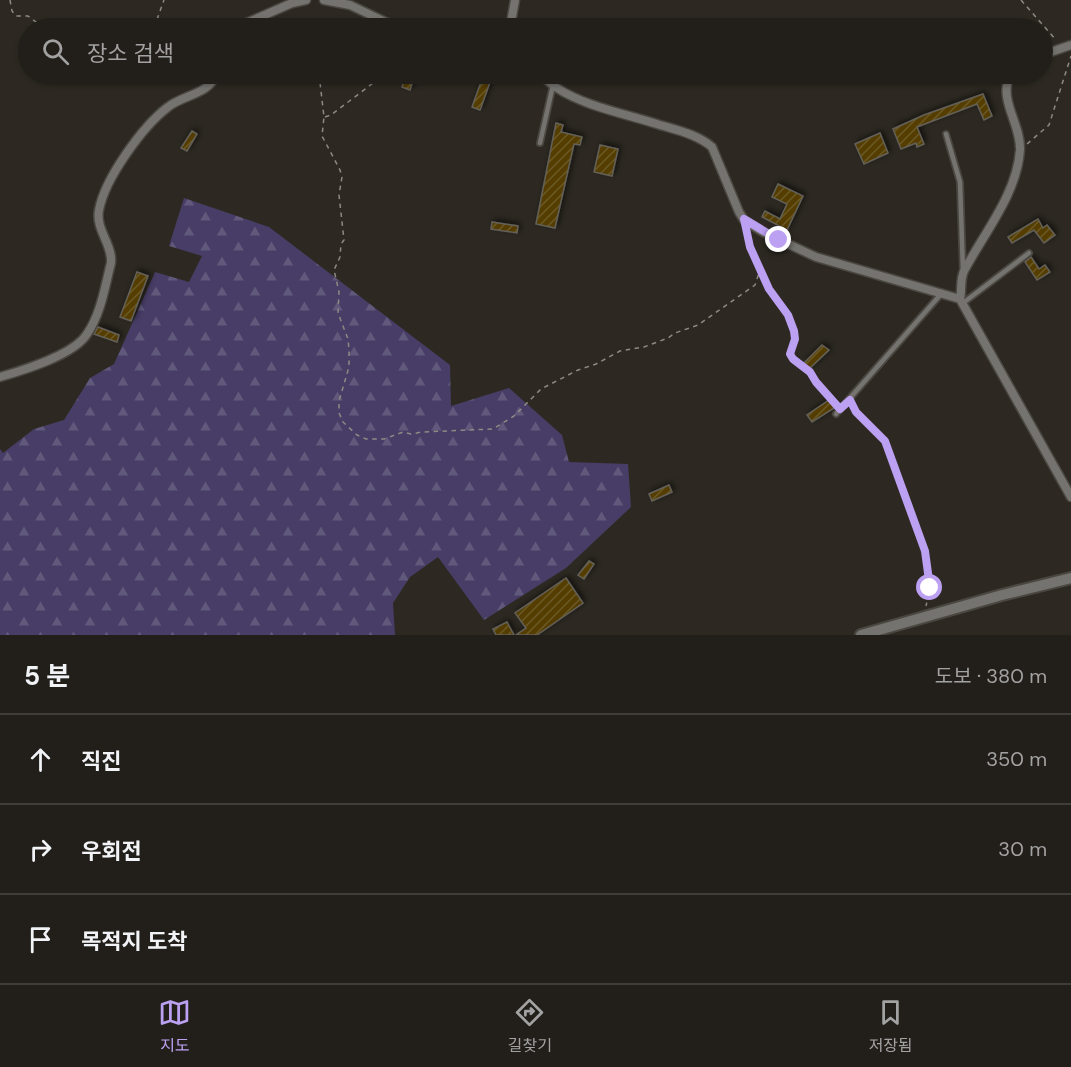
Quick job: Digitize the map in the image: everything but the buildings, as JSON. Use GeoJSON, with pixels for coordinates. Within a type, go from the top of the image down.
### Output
{"type":"FeatureCollection","features":[{"type":"Feature","properties":{"kind":"street"},"geometry":{"type":"LineString","coordinates":[[258,18],[292,3],[306,0]]}},
{"type":"Feature","properties":{"kind":"street"},"geometry":{"type":"LineString","coordinates":[[324,0],[349,2],[379,18]]}},
{"type":"Feature","properties":{"kind":"street"},"geometry":{"type":"LineString","coordinates":[[512,18],[515,0]]}},
{"type":"Feature","properties":{"kind":"street"},"geometry":{"type":"LineString","coordinates":[[1053,51],[1068,46]]}},
{"type":"Feature","properties":{"kind":"street"},"geometry":{"type":"LineString","coordinates":[[0,377],[56,356],[76,346],[88,334],[111,263],[112,256],[98,214],[116,170],[136,141],[159,115],[176,101],[210,84]]}},
{"type":"Feature","properties":{"kind":"street"},"geometry":{"type":"LineString","coordinates":[[1006,84],[1007,102],[1020,150],[1014,179],[963,274],[962,301],[1071,497]]}},
{"type":"Feature","properties":{"kind":"street"},"geometry":{"type":"LineString","coordinates":[[553,85],[604,108],[672,129],[707,143],[712,147],[744,219],[765,234],[816,257],[962,301]]}},
{"type":"Feature","properties":{"kind":"street"},"geometry":{"type":"LineString","coordinates":[[861,635],[1071,578]]}},
{"type":"Feature","properties":{"kind":"lane"},"geometry":{"type":"LineString","coordinates":[[540,143],[553,85]]}},
{"type":"Feature","properties":{"kind":"lane"},"geometry":{"type":"LineString","coordinates":[[946,134],[960,182],[963,274]]}},
{"type":"Feature","properties":{"kind":"lane"},"geometry":{"type":"LineString","coordinates":[[962,301],[1029,253]]}},
{"type":"Feature","properties":{"kind":"lane"},"geometry":{"type":"LineString","coordinates":[[838,411],[941,294]]}},
{"type":"Feature","properties":{"kind":"path"},"geometry":{"type":"LineString","coordinates":[[10,0],[12,11],[16,16],[31,18]]}},
{"type":"Feature","properties":{"kind":"path"},"geometry":{"type":"LineString","coordinates":[[158,18],[164,0]]}},
{"type":"Feature","properties":{"kind":"path"},"geometry":{"type":"LineString","coordinates":[[1021,0],[1037,18]]}},
{"type":"Feature","properties":{"kind":"path"},"geometry":{"type":"LineString","coordinates":[[1053,37],[1068,46]]}},
{"type":"Feature","properties":{"kind":"path"},"geometry":{"type":"LineString","coordinates":[[1020,150],[1049,125],[1071,56]]}},
{"type":"Feature","properties":{"kind":"path"},"geometry":{"type":"LineString","coordinates":[[203,84],[206,87]]}},
{"type":"Feature","properties":{"kind":"path"},"geometry":{"type":"LineString","coordinates":[[320,84],[324,117],[322,136],[342,177],[339,195],[344,240],[334,270],[339,292],[338,313],[348,339],[350,367],[339,401],[339,413],[343,422],[357,435],[366,439],[384,439],[403,432],[411,434],[493,429],[514,416],[541,390],[571,373],[596,364],[620,351],[644,347],[698,325],[755,285],[760,270]]}},
{"type":"Feature","properties":{"kind":"path"},"geometry":{"type":"LineString","coordinates":[[324,117],[331,115],[372,84]]}},
{"type":"Feature","properties":{"kind":"path"},"geometry":{"type":"LineString","coordinates":[[744,219],[746,237],[760,270],[769,289],[790,321],[795,339],[790,354],[810,372],[838,411]]}},
{"type":"Feature","properties":{"kind":"path"},"geometry":{"type":"LineString","coordinates":[[850,400],[856,412],[885,441],[893,462],[925,551],[930,588],[926,607],[929,615]]}},
{"type":"Feature","properties":{"kind":"green space"},"geometry":{"type":"Polygon","coordinates":[[[184,198],[269,227],[450,365],[451,406],[509,388],[562,435],[569,462],[628,464],[631,507],[566,568],[484,620],[438,557],[410,577],[393,603],[395,635],[0,635],[0,449],[3,453],[34,429],[64,420],[90,378],[114,364],[155,272],[189,282],[202,256],[169,246],[184,198]]]}},
{"type":"Feature","properties":{"kind":"route"},"geometry":{"type":"LineString","coordinates":[[779,240],[765,234],[744,219],[746,237],[750,247],[769,289],[788,315],[794,331],[795,339],[790,354],[793,359],[810,372],[840,409],[850,400],[856,412],[885,441],[925,551],[930,588]]}}]}
